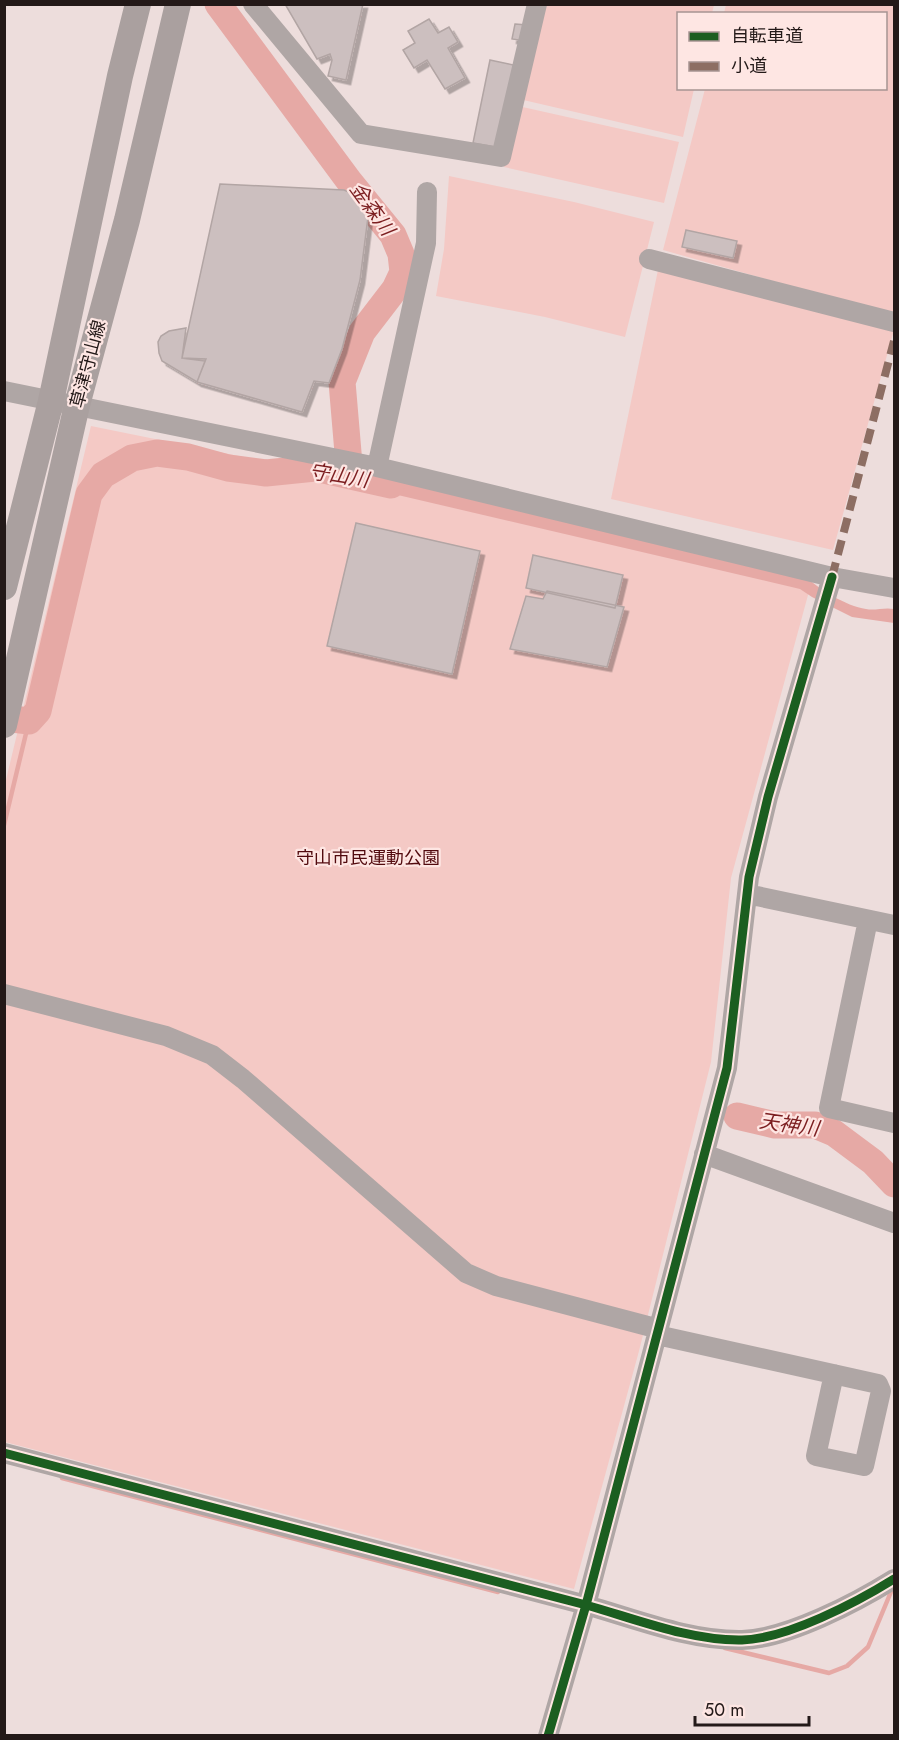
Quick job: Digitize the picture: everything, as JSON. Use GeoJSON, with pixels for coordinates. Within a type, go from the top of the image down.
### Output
{"type":"FeatureCollection","features":[{"type":"Feature","properties":{"kind":"main road","name":"草津守山線"},"geometry":{"type":"LineString","coordinates":[[4,587],[51,401],[120,76],[138,4]]}},
{"type":"Feature","properties":{"kind":"main road","name":"草津守山線"},"geometry":{"type":"LineString","coordinates":[[4,725],[77,405],[127,220],[178,4]]}},
{"type":"Feature","properties":{"kind":"street"},"geometry":{"type":"LineString","coordinates":[[254,4],[361,134],[501,157],[537,4]]}},
{"type":"Feature","properties":{"kind":"street"},"geometry":{"type":"LineString","coordinates":[[370,466],[426,243],[427,192]]}},
{"type":"Feature","properties":{"kind":"street"},"geometry":{"type":"LineString","coordinates":[[650,259],[894,322]]}},
{"type":"Feature","properties":{"kind":"street"},"geometry":{"type":"LineString","coordinates":[[4,390],[370,466],[832,577],[894,588]]}},
{"type":"Feature","properties":{"kind":"street"},"geometry":{"type":"LineString","coordinates":[[548,1736],[586,1605],[727,1068],[749,877],[768,797],[832,577]]}},
{"type":"Feature","properties":{"kind":"street"},"geometry":{"type":"LineString","coordinates":[[747,894],[894,925]]}},
{"type":"Feature","properties":{"kind":"street"},"geometry":{"type":"LineString","coordinates":[[868,920],[829,1108],[894,1123]]}},
{"type":"Feature","properties":{"kind":"street"},"geometry":{"type":"LineString","coordinates":[[4,994],[166,1036],[212,1055],[243,1079],[466,1273],[496,1286],[658,1332],[878,1384],[881,1391],[864,1466],[816,1456],[834,1374]]}},
{"type":"Feature","properties":{"kind":"street"},"geometry":{"type":"LineString","coordinates":[[704,1154],[894,1223]]}},
{"type":"Feature","properties":{"kind":"street"},"geometry":{"type":"LineString","coordinates":[[4,1453],[586,1605],[680,1632],[716,1639],[744,1640],[769,1636],[827,1615],[894,1579]]}},
{"type":"Feature","properties":{"kind":"green space"},"geometry":{"type":"Polygon","coordinates":[[[541,5],[714,5],[712,12],[677,12],[677,90],[694,90],[683,137],[519,99],[541,5]]]}},
{"type":"Feature","properties":{"kind":"green space"},"geometry":{"type":"Polygon","coordinates":[[[726,5],[894,5],[893,315],[663,250],[705,90],[887,90],[887,12],[724,12],[726,5]]]}},
{"type":"Feature","properties":{"kind":"green space"},"geometry":{"type":"Polygon","coordinates":[[[518,106],[679,142],[664,203],[504,167],[518,106]]]}},
{"type":"Feature","properties":{"kind":"green space"},"geometry":{"type":"Polygon","coordinates":[[[449,176],[574,202],[654,222],[625,337],[545,317],[436,296],[444,249],[449,176]]]}},
{"type":"Feature","properties":{"kind":"green space"},"geometry":{"type":"Polygon","coordinates":[[[658,270],[894,330],[833,550],[611,499],[658,270]]]}},
{"type":"Feature","properties":{"kind":"green space","name":"守山市民運動公園"},"geometry":{"type":"Polygon","coordinates":[[[91,426],[814,573],[731,878],[711,1062],[639,1351],[574,1589],[5,1442],[5,784],[91,426]]]}},
{"type":"Feature","properties":{"kind":"shaded area"},"geometry":{"type":"Polygon","coordinates":[[[354,470],[804,575],[841,601],[869,609],[894,609],[894,623],[852,617],[800,589],[355,485],[354,470]]]}},
{"type":"Feature","properties":{"kind":"building"},"geometry":{"type":"Polygon","coordinates":[[[285,4],[363,4],[346,80],[328,76],[332,60],[330,54],[317,59],[285,4]]]}},
{"type":"Feature","properties":{"kind":"building"},"geometry":{"type":"Polygon","coordinates":[[[429,19],[438,33],[449,27],[458,42],[448,48],[465,78],[445,89],[427,60],[414,68],[403,50],[415,43],[408,31],[429,19]]]}},
{"type":"Feature","properties":{"kind":"building"},"geometry":{"type":"Polygon","coordinates":[[[515,24],[527,25],[525,41],[512,39],[515,24]]]}},
{"type":"Feature","properties":{"kind":"building"},"geometry":{"type":"Polygon","coordinates":[[[490,60],[518,66],[501,148],[473,143],[490,60]]]}},
{"type":"Feature","properties":{"kind":"building"},"geometry":{"type":"Polygon","coordinates":[[[220,184],[344,190],[370,201],[360,280],[342,349],[329,383],[314,381],[302,412],[197,382],[206,359],[182,358],[220,184]]]}},
{"type":"Feature","properties":{"kind":"building"},"geometry":{"type":"Polygon","coordinates":[[[686,230],[737,241],[733,258],[682,247],[686,230]]]}},
{"type":"Feature","properties":{"kind":"building"},"geometry":{"type":"Polygon","coordinates":[[[186,328],[182,358],[205,361],[197,382],[162,361],[159,353],[158,342],[161,336],[169,331],[186,328]]]}},
{"type":"Feature","properties":{"kind":"building"},"geometry":{"type":"Polygon","coordinates":[[[356,523],[480,551],[452,674],[327,646],[356,523]]]}},
{"type":"Feature","properties":{"kind":"building"},"geometry":{"type":"Polygon","coordinates":[[[533,555],[623,575],[615,608],[526,588],[533,555]]]}},
{"type":"Feature","properties":{"kind":"building"},"geometry":{"type":"Polygon","coordinates":[[[547,591],[624,607],[607,667],[510,649],[526,596],[543,599],[547,591]]]}},
{"type":"Feature","properties":{"kind":"waterway","name":"金森川"},"geometry":{"type":"LineString","coordinates":[[218,4],[349,181],[393,235],[401,254],[403,272],[395,289],[362,332],[342,382],[350,476]]}},
{"type":"Feature","properties":{"kind":"waterway","name":"守山川"},"geometry":{"type":"LineString","coordinates":[[4,718],[29,721],[38,711],[89,494],[103,475],[132,458],[157,453],[188,457],[228,468],[266,473],[315,468],[391,485]]}},
{"type":"Feature","properties":{"kind":"waterway","name":"守山川"},"geometry":{"type":"LineString","coordinates":[[4,825],[29,721]]}},
{"type":"Feature","properties":{"kind":"waterway","name":"天神川"},"geometry":{"type":"LineString","coordinates":[[737,1116],[775,1125],[815,1125],[834,1133],[873,1162],[894,1184]]}},
{"type":"Feature","properties":{"kind":"waterway"},"geometry":{"type":"LineString","coordinates":[[62,1478],[498,1592]]}},
{"type":"Feature","properties":{"kind":"waterway"},"geometry":{"type":"LineString","coordinates":[[725,1648],[829,1673],[847,1666],[868,1647],[893,1587]]}},
{"type":"Feature","properties":{"kind":"marked path"},"geometry":{"type":"LineString","coordinates":[[832,577],[894,341]]}},
{"type":"Feature","properties":{"kind":"cycle path"},"geometry":{"type":"LineString","coordinates":[[548,1736],[586,1605],[727,1068],[749,877],[768,797],[832,577]]}},
{"type":"Feature","properties":{"kind":"cycle path"},"geometry":{"type":"LineString","coordinates":[[4,1453],[703,1637],[742,1640],[780,1633],[821,1618],[894,1579]]}}]}
